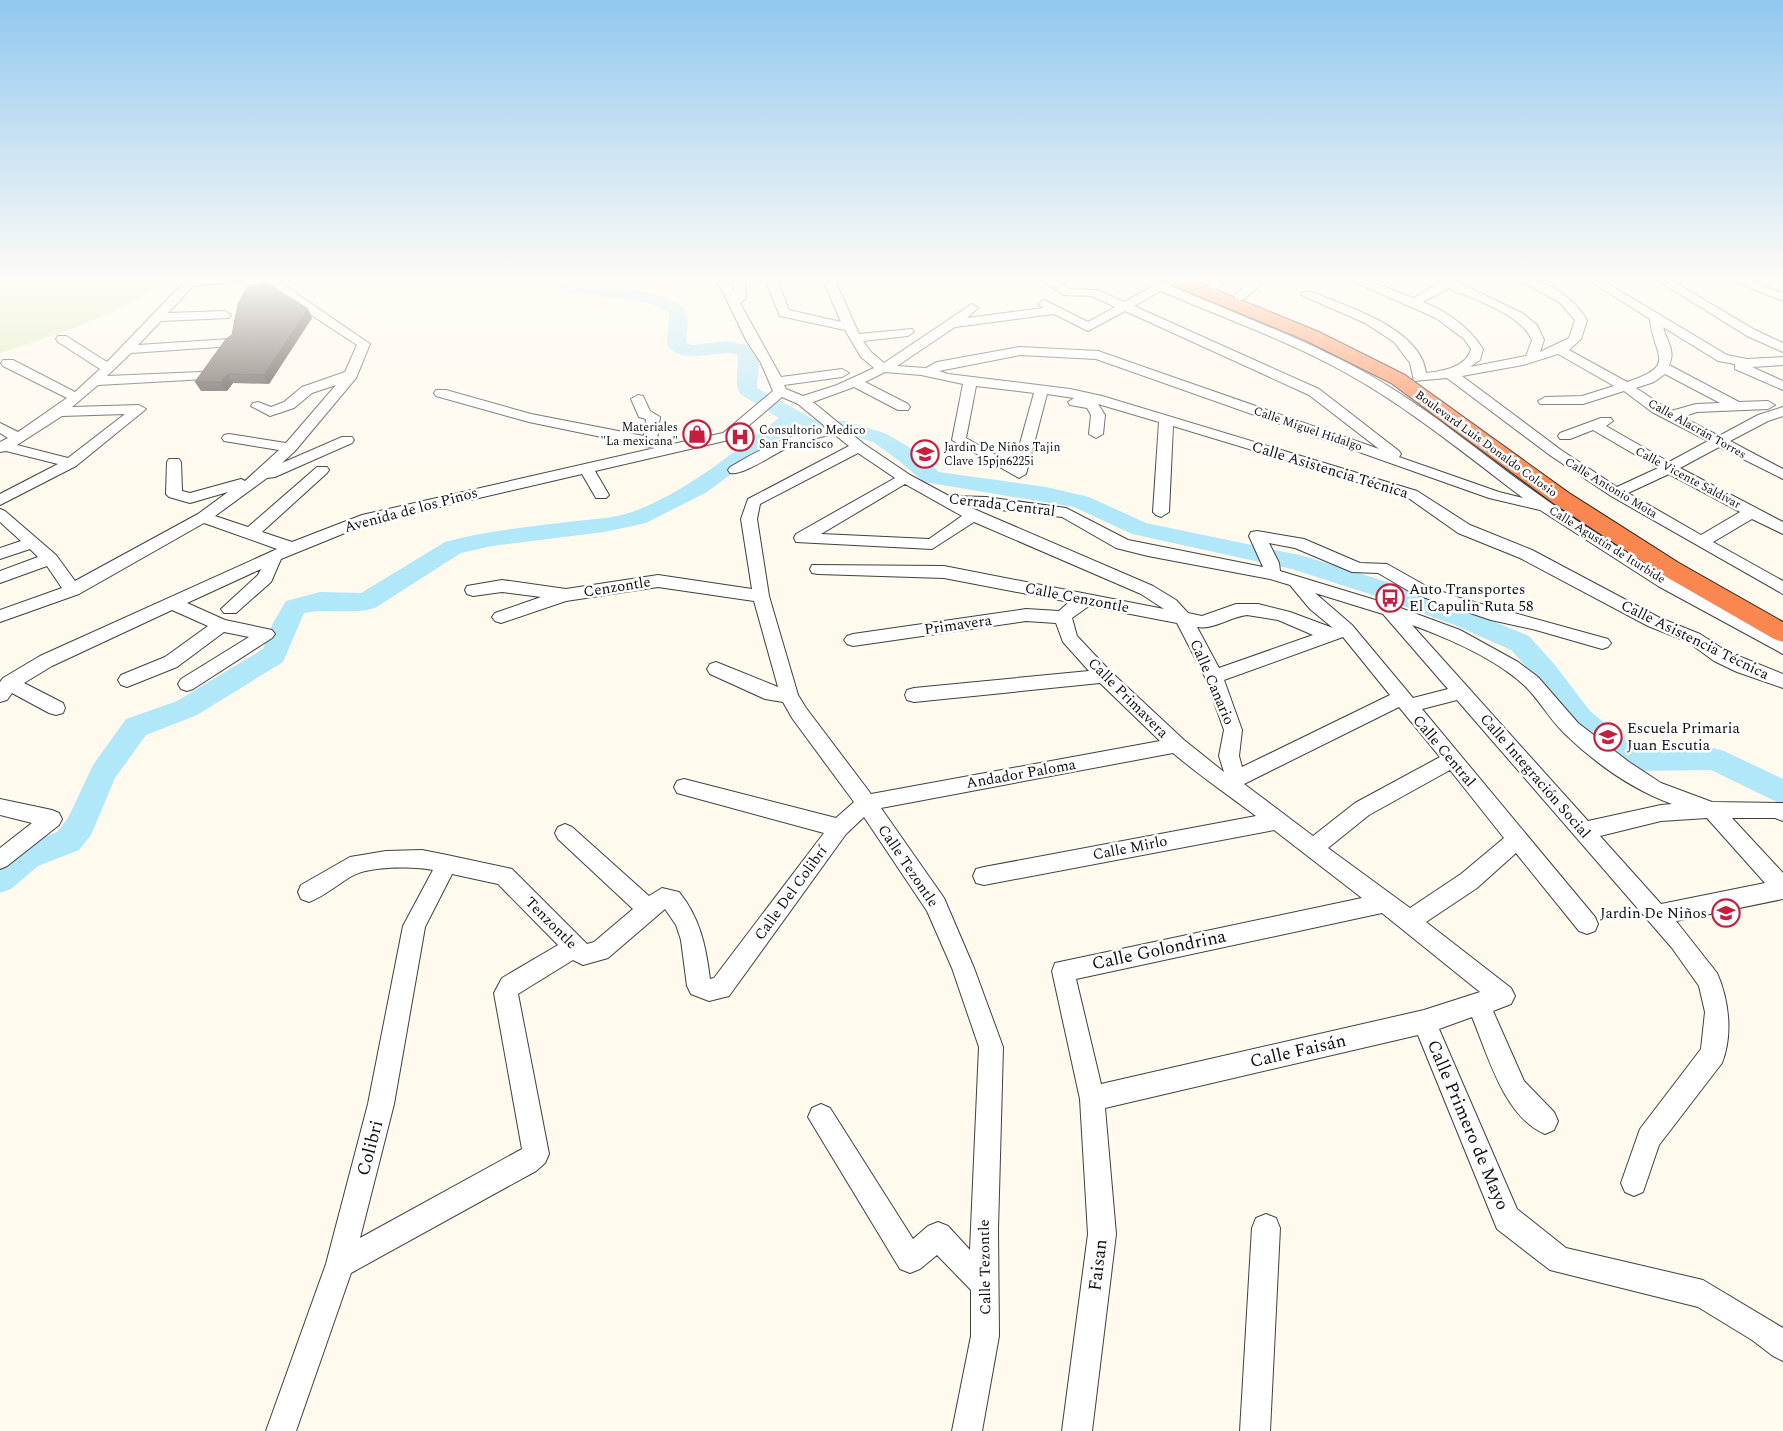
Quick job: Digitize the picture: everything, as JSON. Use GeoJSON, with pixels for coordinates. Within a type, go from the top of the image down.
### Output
{"type":"FeatureCollection","features":[{"type":"Feature","properties":{"kind":"highway","name":"Boulevard Luis Donaldo Colosio"},"geometry":{"type":"LineString","coordinates":[[1334,347],[1398,379],[1561,498],[1663,564],[1783,634]]}},
{"type":"Feature","properties":{"kind":"highway","name":"Boulevard Luis Donaldo Colosio"},"geometry":{"type":"LineString","coordinates":[[1356,347],[1419,378],[1575,493],[1670,552],[1783,617]]}},
{"type":"Feature","properties":{"kind":"highway"},"geometry":{"type":"LineString","coordinates":[[1480,439],[1511,469],[1520,488]]}},
{"type":"Feature","properties":{"kind":"highway"},"geometry":{"type":"LineString","coordinates":[[1587,534],[1602,537],[1756,624],[1783,634]]}},
{"type":"Feature","properties":{"kind":"street"},"geometry":{"type":"LineString","coordinates":[[74,347],[108,369]]}},
{"type":"Feature","properties":{"kind":"street"},"geometry":{"type":"LineString","coordinates":[[2,447],[38,429],[95,381],[128,348],[153,347]]}},
{"type":"Feature","properties":{"kind":"street"},"geometry":{"type":"LineString","coordinates":[[0,616],[73,590],[202,517],[256,480],[290,448],[351,375],[363,347]]}},
{"type":"Feature","properties":{"kind":"street"},"geometry":{"type":"LineString","coordinates":[[757,347],[779,389],[842,373]]}},
{"type":"Feature","properties":{"kind":"street"},"geometry":{"type":"LineString","coordinates":[[861,347],[867,358],[883,368],[931,371]]}},
{"type":"Feature","properties":{"kind":"street"},"geometry":{"type":"LineString","coordinates":[[803,401],[854,382],[883,368],[917,347]]}},
{"type":"Feature","properties":{"kind":"street"},"geometry":{"type":"LineString","coordinates":[[1094,347],[1098,355]]}},
{"type":"Feature","properties":{"kind":"street"},"geometry":{"type":"LineString","coordinates":[[1213,347],[1314,392],[1407,464]]}},
{"type":"Feature","properties":{"kind":"street","name":"Calle Agustín de Iturbide"},"geometry":{"type":"LineString","coordinates":[[1305,347],[1376,384],[1429,418],[1520,488],[1587,534],[1783,648]]}},
{"type":"Feature","properties":{"kind":"street"},"geometry":{"type":"LineString","coordinates":[[1405,347],[1418,363],[1419,378],[1532,358],[1560,350],[1565,347]]}},
{"type":"Feature","properties":{"kind":"street"},"geometry":{"type":"LineString","coordinates":[[1451,373],[1475,357],[1476,347]]}},
{"type":"Feature","properties":{"kind":"street"},"geometry":{"type":"LineString","coordinates":[[1532,358],[1536,347]]}},
{"type":"Feature","properties":{"kind":"street"},"geometry":{"type":"LineString","coordinates":[[1545,401],[1583,400],[1650,379],[1659,372],[1666,359],[1664,347]]}},
{"type":"Feature","properties":{"kind":"street"},"geometry":{"type":"LineString","coordinates":[[1704,347],[1723,358],[1783,386]]}},
{"type":"Feature","properties":{"kind":"street","name":"Calle Alacrán Torres"},"geometry":{"type":"LineString","coordinates":[[1560,350],[1626,387],[1669,416],[1783,475]]}},
{"type":"Feature","properties":{"kind":"street","name":"Calle Miguel Hidalgo"},"geometry":{"type":"LineString","coordinates":[[931,371],[938,366],[1020,351],[1098,355],[1494,495],[1549,509]]}},
{"type":"Feature","properties":{"kind":"street"},"geometry":{"type":"LineString","coordinates":[[1723,358],[1747,363],[1783,361]]}},
{"type":"Feature","properties":{"kind":"street"},"geometry":{"type":"LineString","coordinates":[[8,363],[76,398]]}},
{"type":"Feature","properties":{"kind":"street"},"geometry":{"type":"LineString","coordinates":[[1662,367],[1738,407]]}},
{"type":"Feature","properties":{"kind":"street","name":"Calle Asistencia Técnica"},"geometry":{"type":"LineString","coordinates":[[931,371],[945,378],[1070,393],[1097,399],[1412,494],[1464,529],[1526,554],[1654,622],[1694,638],[1720,656],[1743,667],[1783,681]]}},
{"type":"Feature","properties":{"kind":"street","name":"Calle Antonio Mota"},"geometry":{"type":"LineString","coordinates":[[1451,373],[1542,444],[1616,493],[1783,588]]}},
{"type":"Feature","properties":{"kind":"street"},"geometry":{"type":"LineString","coordinates":[[258,406],[270,412],[289,405],[307,390],[351,375]]}},
{"type":"Feature","properties":{"kind":"street"},"geometry":{"type":"LineString","coordinates":[[95,381],[201,376]]}},
{"type":"Feature","properties":{"kind":"street"},"geometry":{"type":"LineString","coordinates":[[854,382],[903,408]]}},
{"type":"Feature","properties":{"kind":"street"},"geometry":{"type":"LineString","coordinates":[[970,382],[959,440],[1020,474],[1041,390]]}},
{"type":"Feature","properties":{"kind":"street","name":"Cerrada Central"},"geometry":{"type":"LineString","coordinates":[[779,389],[803,401],[859,446],[905,478],[947,501],[986,502],[1066,513],[1122,544],[1139,549],[1272,568],[1297,583],[1389,610],[1454,634],[1512,667],[1532,682],[1571,728],[1622,768],[1654,789],[1712,810]]}},
{"type":"Feature","properties":{"kind":"street","name":"Avenida de los Pinos"},"geometry":{"type":"LineString","coordinates":[[4,689],[46,662],[274,556],[362,520],[586,468],[674,450],[728,436],[759,410],[779,389]]}},
{"type":"Feature","properties":{"kind":"street"},"geometry":{"type":"LineString","coordinates":[[441,393],[529,418],[650,442],[674,450]]}},
{"type":"Feature","properties":{"kind":"street"},"geometry":{"type":"LineString","coordinates":[[1070,393],[1074,402],[1092,405],[1098,415],[1096,434]]}},
{"type":"Feature","properties":{"kind":"street"},"geometry":{"type":"LineString","coordinates":[[638,399],[644,414],[653,417],[650,442]]}},
{"type":"Feature","properties":{"kind":"street"},"geometry":{"type":"LineString","coordinates":[[1669,416],[1696,408],[1738,407],[1766,411],[1783,411]]}},
{"type":"Feature","properties":{"kind":"street"},"geometry":{"type":"LineString","coordinates":[[0,500],[71,464],[139,409],[59,412]]}},
{"type":"Feature","properties":{"kind":"street"},"geometry":{"type":"LineString","coordinates":[[1766,411],[1783,427]]}},
{"type":"Feature","properties":{"kind":"street"},"geometry":{"type":"LineString","coordinates":[[1616,493],[1720,442],[1766,411]]}},
{"type":"Feature","properties":{"kind":"street"},"geometry":{"type":"LineString","coordinates":[[1161,512],[1166,420]]}},
{"type":"Feature","properties":{"kind":"street"},"geometry":{"type":"LineString","coordinates":[[1565,436],[1610,420]]}},
{"type":"Feature","properties":{"kind":"street","name":"Calle Vicente Saldívar"},"geometry":{"type":"LineString","coordinates":[[1594,425],[1669,468],[1783,529]]}},
{"type":"Feature","properties":{"kind":"street"},"geometry":{"type":"LineString","coordinates":[[0,427],[19,439]]}},
{"type":"Feature","properties":{"kind":"street"},"geometry":{"type":"LineString","coordinates":[[736,470],[773,448],[810,433],[838,429]]}},
{"type":"Feature","properties":{"kind":"street"},"geometry":{"type":"LineString","coordinates":[[229,438],[290,448]]}},
{"type":"Feature","properties":{"kind":"street"},"geometry":{"type":"LineString","coordinates":[[174,462],[174,494],[190,498],[256,480],[347,440]]}},
{"type":"Feature","properties":{"kind":"street","name":"Calle Tezontle"},"geometry":{"type":"LineString","coordinates":[[859,446],[753,502],[749,519],[761,596],[789,695],[798,713],[866,802],[936,905],[963,968],[991,1047],[986,1140],[985,1336],[967,1431]]}},
{"type":"Feature","properties":{"kind":"street"},"geometry":{"type":"LineString","coordinates":[[2,447],[71,464]]}},
{"type":"Feature","properties":{"kind":"street"},"geometry":{"type":"LineString","coordinates":[[586,468],[601,495]]}},
{"type":"Feature","properties":{"kind":"street"},"geometry":{"type":"LineString","coordinates":[[250,534],[322,470]]}},
{"type":"Feature","properties":{"kind":"street"},"geometry":{"type":"LineString","coordinates":[[905,478],[802,538],[932,544],[973,516]]}},
{"type":"Feature","properties":{"kind":"street","name":"Calle Canario"},"geometry":{"type":"LineString","coordinates":[[947,501],[973,516],[1147,590],[1170,604],[1183,619],[1196,640],[1214,677],[1233,730],[1229,756],[1234,782]]}},
{"type":"Feature","properties":{"kind":"street"},"geometry":{"type":"LineString","coordinates":[[1702,541],[1752,512]]}},
{"type":"Feature","properties":{"kind":"street"},"geometry":{"type":"LineString","coordinates":[[0,514],[50,559],[73,590]]}},
{"type":"Feature","properties":{"kind":"street"},"geometry":{"type":"LineString","coordinates":[[202,517],[292,548]]}},
{"type":"Feature","properties":{"kind":"street"},"geometry":{"type":"LineString","coordinates":[[1272,568],[1258,537],[1298,543],[1358,568],[1381,568],[1420,590],[1456,603],[1476,607],[1497,616],[1536,624],[1602,643]]}},
{"type":"Feature","properties":{"kind":"street"},"geometry":{"type":"LineString","coordinates":[[0,554],[32,543]]}},
{"type":"Feature","properties":{"kind":"street"},"geometry":{"type":"LineString","coordinates":[[230,609],[265,578],[274,556]]}},
{"type":"Feature","properties":{"kind":"street"},"geometry":{"type":"LineString","coordinates":[[0,578],[50,559]]}},
{"type":"Feature","properties":{"kind":"street","name":"Calle Cenzontle"},"geometry":{"type":"LineString","coordinates":[[818,568],[944,572],[1203,622],[1237,610],[1250,608],[1313,627],[1338,632]]}},
{"type":"Feature","properties":{"kind":"street","name":"Cenzontle"},"geometry":{"type":"LineString","coordinates":[[473,590],[502,586],[566,595],[658,581],[761,596]]}},
{"type":"Feature","properties":{"kind":"street","name":"Calle Central"},"geometry":{"type":"LineString","coordinates":[[1297,583],[1338,632],[1404,702],[1587,924]]}},
{"type":"Feature","properties":{"kind":"street"},"geometry":{"type":"LineString","coordinates":[[501,617],[566,595]]}},
{"type":"Feature","properties":{"kind":"street"},"geometry":{"type":"LineString","coordinates":[[1063,617],[1073,607],[1088,600]]}},
{"type":"Feature","properties":{"kind":"street"},"geometry":{"type":"LineString","coordinates":[[171,603],[221,625],[266,634],[187,684]]}},
{"type":"Feature","properties":{"kind":"street","name":"Calle Integración Social"},"geometry":{"type":"LineString","coordinates":[[1389,610],[1680,941],[1709,981],[1717,1012],[1713,1054],[1649,1138],[1634,1183]]}},
{"type":"Feature","properties":{"kind":"street","name":"Primavera"},"geometry":{"type":"LineString","coordinates":[[853,640],[1026,615],[1063,617]]}},
{"type":"Feature","properties":{"kind":"street","name":"Calle Primavera"},"geometry":{"type":"LineString","coordinates":[[1063,617],[1069,638],[1104,676],[1209,773],[1234,782]]}},
{"type":"Feature","properties":{"kind":"street"},"geometry":{"type":"LineString","coordinates":[[127,680],[171,662],[221,625]]}},
{"type":"Feature","properties":{"kind":"street"},"geometry":{"type":"LineString","coordinates":[[1214,677],[1338,632]]}},
{"type":"Feature","properties":{"kind":"street"},"geometry":{"type":"LineString","coordinates":[[716,669],[772,694],[789,695]]}},
{"type":"Feature","properties":{"kind":"street"},"geometry":{"type":"LineString","coordinates":[[914,695],[1104,676]]}},
{"type":"Feature","properties":{"kind":"street"},"geometry":{"type":"LineString","coordinates":[[4,689],[56,708]]}},
{"type":"Feature","properties":{"kind":"street"},"geometry":{"type":"LineString","coordinates":[[1462,692],[1404,702],[1234,782],[1276,820],[1409,921],[1469,881],[1517,840]]}},
{"type":"Feature","properties":{"kind":"street","name":"Andador Paloma"},"geometry":{"type":"LineString","coordinates":[[866,802],[1177,745]]}},
{"type":"Feature","properties":{"kind":"street"},"geometry":{"type":"LineString","coordinates":[[1313,848],[1362,809],[1452,760]]}},
{"type":"Feature","properties":{"kind":"street"},"geometry":{"type":"LineString","coordinates":[[684,787],[839,828]]}},
{"type":"Feature","properties":{"kind":"street","name":"Calle Del Colibrí"},"geometry":{"type":"LineString","coordinates":[[721,988],[839,828],[866,802]]}},
{"type":"Feature","properties":{"kind":"street"},"geometry":{"type":"LineString","coordinates":[[0,807],[52,819],[0,860]]}},
{"type":"Feature","properties":{"kind":"street"},"geometry":{"type":"LineString","coordinates":[[1584,831],[1661,813],[1712,810],[1778,810],[1783,812]]}},
{"type":"Feature","properties":{"kind":"street"},"geometry":{"type":"LineString","coordinates":[[1712,810],[1783,888]]}},
{"type":"Feature","properties":{"kind":"street","name":"Calle Mirlo"},"geometry":{"type":"LineString","coordinates":[[984,876],[1276,820]]}},
{"type":"Feature","properties":{"kind":"street"},"geometry":{"type":"LineString","coordinates":[[566,833],[648,909]]}},
{"type":"Feature","properties":{"kind":"street","name":"Tenzontle"},"geometry":{"type":"LineString","coordinates":[[309,892],[350,866],[386,860],[422,859],[504,876],[583,955],[600,951],[662,898],[672,898],[692,931],[699,986],[709,990],[721,988]]}},
{"type":"Feature","properties":{"kind":"street","name":"Colibri"},"geometry":{"type":"LineString","coordinates":[[281,1431],[340,1264],[382,1104],[414,926],[447,864]]}},
{"type":"Feature","properties":{"kind":"street"},"geometry":{"type":"LineString","coordinates":[[1656,915],[1783,888]]}},
{"type":"Feature","properties":{"kind":"street","name":"Calle Golondrina"},"geometry":{"type":"LineString","coordinates":[[1092,1098],[1063,971],[1383,903]]}},
{"type":"Feature","properties":{"kind":"street","name":"Calle Faisán"},"geometry":{"type":"LineString","coordinates":[[1092,1098],[1424,1022],[1503,996],[1409,921]]}},
{"type":"Feature","properties":{"kind":"street"},"geometry":{"type":"LineString","coordinates":[[340,1264],[527,1162],[536,1154],[506,993],[510,986],[575,947]]}},
{"type":"Feature","properties":{"kind":"street"},"geometry":{"type":"LineString","coordinates":[[1478,1004],[1514,1090],[1545,1122]]}},
{"type":"Feature","properties":{"kind":"street","name":"Calle Primero de Mayo"},"geometry":{"type":"LineString","coordinates":[[1424,1022],[1507,1219],[1560,1260],[1702,1294],[1762,1330],[1783,1346]]}},
{"type":"Feature","properties":{"kind":"street","name":"Faisan"},"geometry":{"type":"LineString","coordinates":[[1077,1431],[1102,1234],[1092,1098]]}},
{"type":"Feature","properties":{"kind":"street"},"geometry":{"type":"LineString","coordinates":[[821,1117],[910,1259],[938,1236],[984,1284]]}},
{"type":"Feature","properties":{"kind":"street"},"geometry":{"type":"LineString","coordinates":[[1256,1431],[1266,1228]]}},
{"type":"Feature","properties":{"kind":"green space"},"geometry":{"type":"Polygon","coordinates":[[[0,347],[19,347],[0,353],[0,347]]]}},
{"type":"Feature","properties":{"kind":"building"},"geometry":{"type":"Polygon","coordinates":[[[220,347],[283,347],[264,375],[228,374],[221,382],[195,382],[220,347]]]}},
{"type":"Feature","properties":{"kind":"waterway"},"geometry":{"type":"LineString","coordinates":[[680,347],[690,351],[728,347],[745,350],[749,363],[747,390],[793,418]]}},
{"type":"Feature","properties":{"kind":"waterway"},"geometry":{"type":"LineString","coordinates":[[0,879],[27,857],[68,841],[80,826],[103,773],[136,727],[187,708],[274,655],[286,623],[295,607],[320,601],[366,602],[453,547],[492,538],[604,525],[638,518],[699,487],[793,418]]}},
{"type":"Feature","properties":{"kind":"waterway"},"geometry":{"type":"LineString","coordinates":[[793,418],[810,425],[846,427],[880,438],[906,455],[932,477],[967,484],[1046,494],[1081,502],[1140,529],[1296,562],[1388,591],[1466,620],[1520,643],[1546,672],[1580,718],[1608,742],[1637,760],[1714,759],[1783,793]]}},
{"type":"Feature","properties":{"kind":"place","name":"Materiales \"La mexicana\""},"geometry":{"type":"Point","coordinates":[697,434]}},
{"type":"Feature","properties":{"kind":"place","name":"Consultorio Medico San Francisco"},"geometry":{"type":"Point","coordinates":[740,437]}},
{"type":"Feature","properties":{"kind":"place","name":"Jardin De Niños Tajin Clave 15pjn6225i"},"geometry":{"type":"Point","coordinates":[925,454]}},
{"type":"Feature","properties":{"kind":"place","name":"Auto Transportes El Capulin Ruta 58"},"geometry":{"type":"Point","coordinates":[1390,598]}},
{"type":"Feature","properties":{"kind":"place","name":"Escuela Primaria Juan Escutia"},"geometry":{"type":"Point","coordinates":[1608,737]}},
{"type":"Feature","properties":{"kind":"place","name":"Jardin De Niños"},"geometry":{"type":"Point","coordinates":[1726,913]}}]}
